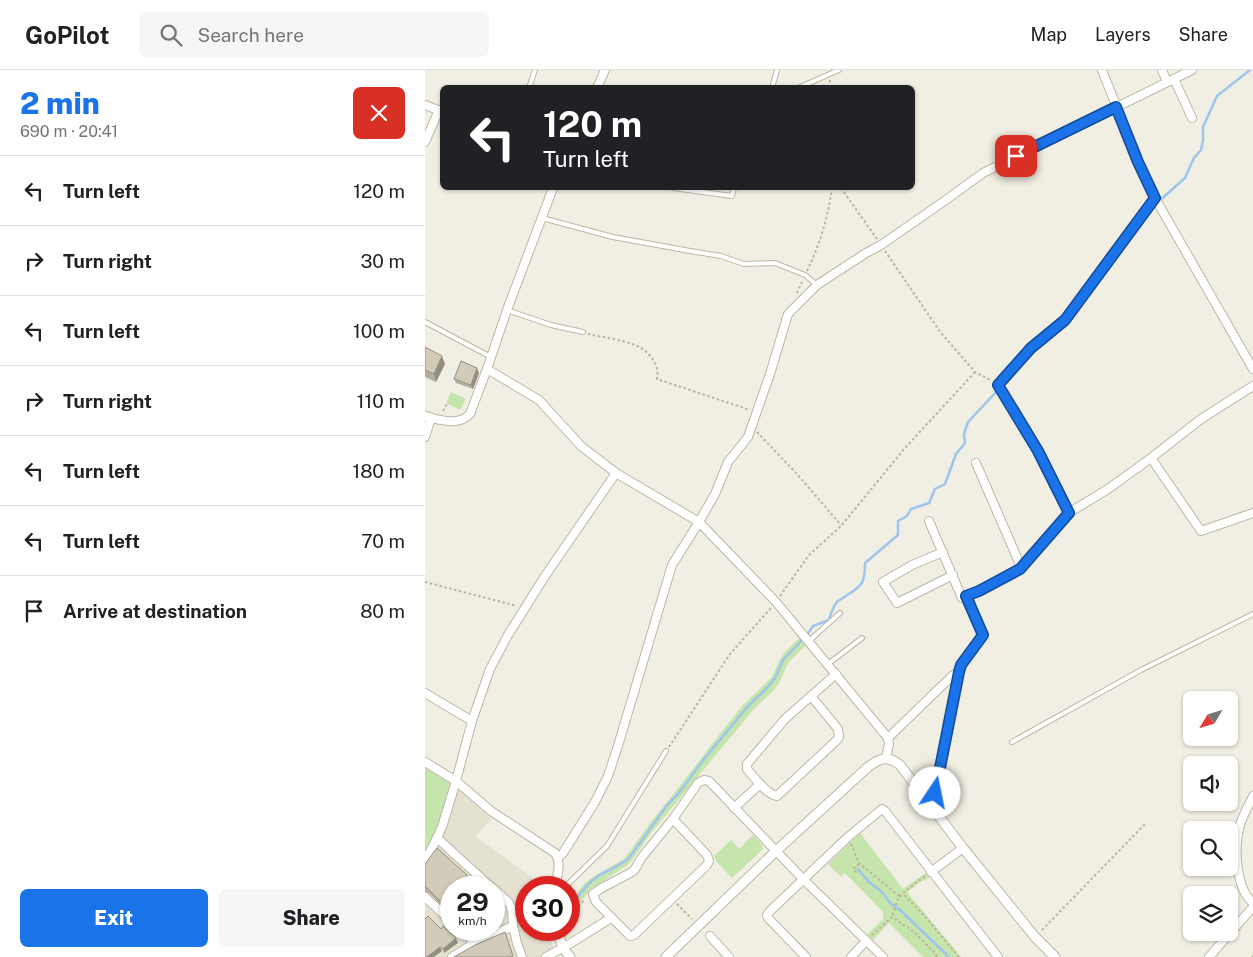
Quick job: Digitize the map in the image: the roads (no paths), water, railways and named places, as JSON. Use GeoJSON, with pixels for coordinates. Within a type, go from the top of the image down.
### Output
{"type":"FeatureCollection","features":[{"type":"Feature","properties":{"kind":"street"},"geometry":{"type":"LineString","coordinates":[[598,85],[605,70]]}},
{"type":"Feature","properties":{"kind":"street"},"geometry":{"type":"LineString","coordinates":[[1102,70],[1138,162],[1155,198],[1253,368]]}},
{"type":"Feature","properties":{"kind":"street"},"geometry":{"type":"LineString","coordinates":[[1162,70],[1171,80],[1192,118]]}},
{"type":"Feature","properties":{"kind":"street"},"geometry":{"type":"LineString","coordinates":[[557,876],[559,858],[595,802],[608,776],[671,565],[715,494],[728,462],[748,437],[770,374],[787,314],[817,285],[881,245],[983,173],[1192,70]]}},
{"type":"Feature","properties":{"kind":"street"},"geometry":{"type":"LineString","coordinates":[[425,105],[440,111]]}},
{"type":"Feature","properties":{"kind":"street"},"geometry":{"type":"LineString","coordinates":[[425,142],[440,113]]}},
{"type":"Feature","properties":{"kind":"street"},"geometry":{"type":"LineString","coordinates":[[425,437],[428,417],[451,421],[461,420],[470,414],[552,190]]}},
{"type":"Feature","properties":{"kind":"street"},"geometry":{"type":"LineString","coordinates":[[1069,513],[1038,451],[998,385],[1031,348],[1065,320],[1155,198]]}},
{"type":"Feature","properties":{"kind":"street"},"geometry":{"type":"LineString","coordinates":[[487,370],[539,400],[581,446],[616,473],[699,522],[776,602],[888,738],[889,744],[886,758]]}},
{"type":"Feature","properties":{"kind":"street"},"geometry":{"type":"LineString","coordinates":[[929,521],[963,598],[1020,569],[1069,513],[1108,489],[1201,419],[1253,386]]}},
{"type":"Feature","properties":{"kind":"street"},"geometry":{"type":"LineString","coordinates":[[1151,458],[1201,531],[1253,513]]}},
{"type":"Feature","properties":{"kind":"street"},"geometry":{"type":"LineString","coordinates":[[976,463],[1021,567]]}},
{"type":"Feature","properties":{"kind":"street"},"geometry":{"type":"LineString","coordinates":[[425,861],[437,838],[456,781],[472,721],[490,669],[508,635],[545,576],[616,473]]}},
{"type":"Feature","properties":{"kind":"street"},"geometry":{"type":"LineString","coordinates":[[943,552],[912,565],[883,582],[897,603],[953,575]]}},
{"type":"Feature","properties":{"kind":"street"},"geometry":{"type":"LineString","coordinates":[[928,801],[935,793],[961,665],[983,635],[966,596]]}},
{"type":"Feature","properties":{"kind":"street"},"geometry":{"type":"LineString","coordinates":[[888,738],[953,675],[959,672]]}},
{"type":"Feature","properties":{"kind":"street"},"geometry":{"type":"LineString","coordinates":[[811,696],[837,729],[839,738],[777,796],[770,794],[747,768],[747,764],[785,719],[811,696],[836,674]]}},
{"type":"Feature","properties":{"kind":"street"},"geometry":{"type":"LineString","coordinates":[[425,693],[472,721]]}},
{"type":"Feature","properties":{"kind":"street"},"geometry":{"type":"LineString","coordinates":[[666,957],[775,851],[868,767],[880,759],[886,758],[895,760],[900,765],[963,848],[1035,937],[1055,957]]}},
{"type":"Feature","properties":{"kind":"street"},"geometry":{"type":"LineString","coordinates":[[425,762],[456,781],[491,811],[549,848],[559,858]]}},
{"type":"Feature","properties":{"kind":"street"},"geometry":{"type":"LineString","coordinates":[[673,819],[707,855],[709,861],[634,935],[630,936],[596,902],[593,894],[635,869],[698,783],[704,780],[709,781],[775,851],[883,957]]}},
{"type":"Feature","properties":{"kind":"street"},"geometry":{"type":"LineString","coordinates":[[734,808],[760,784]]}},
{"type":"Feature","properties":{"kind":"street"},"geometry":{"type":"LineString","coordinates":[[1253,796],[1240,823],[1237,871],[1245,892],[1253,904]]}},
{"type":"Feature","properties":{"kind":"street"},"geometry":{"type":"LineString","coordinates":[[806,957],[770,921],[767,916],[769,912],[848,837],[882,809],[998,957]]}},
{"type":"Feature","properties":{"kind":"street"},"geometry":{"type":"LineString","coordinates":[[437,838],[480,876]]}},
{"type":"Feature","properties":{"kind":"street"},"geometry":{"type":"LineString","coordinates":[[931,872],[963,848]]}},
{"type":"Feature","properties":{"kind":"street"},"geometry":{"type":"LineString","coordinates":[[425,898],[440,911]]}},
{"type":"Feature","properties":{"kind":"street"},"geometry":{"type":"LineString","coordinates":[[505,899],[512,910],[513,926],[523,957]]}},
{"type":"Feature","properties":{"kind":"street"},"geometry":{"type":"LineString","coordinates":[[1209,957],[1253,908]]}},
{"type":"Feature","properties":{"kind":"street"},"geometry":{"type":"LineString","coordinates":[[546,957],[611,918]]}},
{"type":"Feature","properties":{"kind":"street"},"geometry":{"type":"LineString","coordinates":[[453,957],[475,943],[513,926]]}},
{"type":"Feature","properties":{"kind":"street"},"geometry":{"type":"LineString","coordinates":[[710,936],[729,957]]}},
{"type":"Feature","properties":{"kind":"street"},"geometry":{"type":"LineString","coordinates":[[561,941],[563,948],[570,957]]}},
{"type":"Feature","properties":{"kind":"street"},"geometry":{"type":"LineString","coordinates":[[851,957],[866,941]]}},
{"type":"Feature","properties":{"kind":"lane"},"geometry":{"type":"LineString","coordinates":[[530,85],[535,70]]}},
{"type":"Feature","properties":{"kind":"lane"},"geometry":{"type":"LineString","coordinates":[[772,85],[777,70]]}},
{"type":"Feature","properties":{"kind":"lane"},"geometry":{"type":"LineString","coordinates":[[805,85],[839,70]]}},
{"type":"Feature","properties":{"kind":"lane"},"geometry":{"type":"LineString","coordinates":[[688,190],[732,196],[734,190]]}},
{"type":"Feature","properties":{"kind":"lane"},"geometry":{"type":"LineString","coordinates":[[541,218],[613,237],[721,256],[744,264],[775,263],[805,275],[817,285]]}},
{"type":"Feature","properties":{"kind":"lane"},"geometry":{"type":"LineString","coordinates":[[507,310],[551,325],[583,332]]}},
{"type":"Feature","properties":{"kind":"lane"},"geometry":{"type":"LineString","coordinates":[[425,322],[491,358]]}},
{"type":"Feature","properties":{"kind":"lane"},"geometry":{"type":"LineString","coordinates":[[809,641],[840,614]]}},
{"type":"Feature","properties":{"kind":"lane"},"geometry":{"type":"LineString","coordinates":[[1011,742],[1141,670],[1253,614]]}},
{"type":"Feature","properties":{"kind":"lane"},"geometry":{"type":"LineString","coordinates":[[828,664],[862,638]]}},
{"type":"Feature","properties":{"kind":"lane"},"geometry":{"type":"LineString","coordinates":[[576,876],[607,846],[666,751]]}},
{"type":"Feature","properties":{"kind":"waterway"},"geometry":{"type":"LineString","coordinates":[[1158,202],[1185,178],[1194,158],[1201,150],[1203,127],[1217,96],[1250,70]]}},
{"type":"Feature","properties":{"kind":"waterway"},"geometry":{"type":"LineString","coordinates":[[807,635],[813,626],[829,620],[837,602],[860,586],[864,579],[865,563],[898,535],[898,521],[907,516],[911,509],[929,503],[935,489],[945,484],[956,454],[965,443],[964,434],[968,422],[998,390]]}},
{"type":"Feature","properties":{"kind":"waterway"},"geometry":{"type":"LineString","coordinates":[[580,894],[594,879],[629,858],[668,804],[679,793],[704,759],[749,705],[767,688],[775,678],[783,660],[803,639]]}},
{"type":"Feature","properties":{"kind":"waterway"},"geometry":{"type":"LineString","coordinates":[[858,869],[869,882],[882,892],[890,903],[899,909],[948,957]]}}]}
